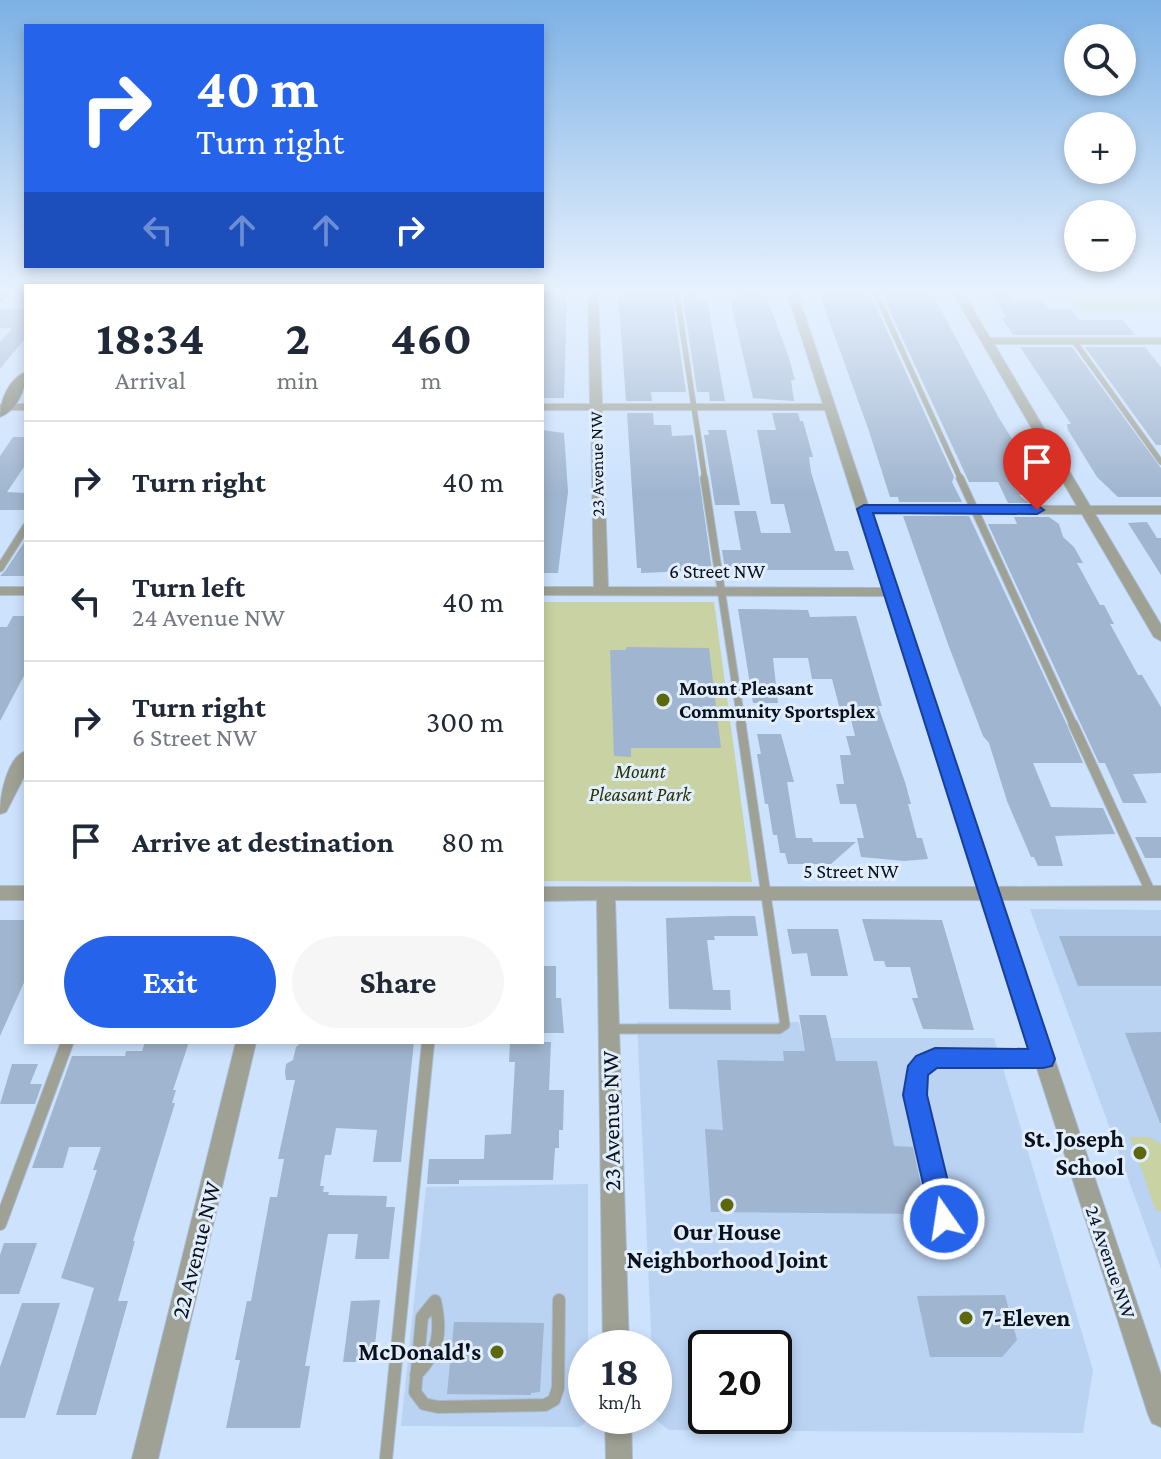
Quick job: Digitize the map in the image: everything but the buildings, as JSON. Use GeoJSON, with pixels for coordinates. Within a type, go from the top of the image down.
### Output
{"type":"FeatureCollection","features":[{"type":"Feature","properties":{"kind":"street","name":"23 Avenue NW"},"geometry":{"type":"LineString","coordinates":[[595,357],[601,591]]}},
{"type":"Feature","properties":{"kind":"street","name":"24 Avenue NW"},"geometry":{"type":"LineString","coordinates":[[813,357],[1161,1414]]}},
{"type":"Feature","properties":{"kind":"street"},"geometry":{"type":"LineString","coordinates":[[996,357],[1161,637]]}},
{"type":"Feature","properties":{"kind":"street"},"geometry":{"type":"LineString","coordinates":[[1,409],[24,380]]}},
{"type":"Feature","properties":{"kind":"street"},"geometry":{"type":"LineString","coordinates":[[1,409],[24,407]]}},
{"type":"Feature","properties":{"kind":"street"},"geometry":{"type":"LineString","coordinates":[[544,407],[829,407]]}},
{"type":"Feature","properties":{"kind":"street"},"geometry":{"type":"LineString","coordinates":[[864,509],[1161,510]]}},
{"type":"Feature","properties":{"kind":"street"},"geometry":{"type":"LineString","coordinates":[[0,591],[24,591]]}},
{"type":"Feature","properties":{"kind":"street","name":"6 Street NW"},"geometry":{"type":"LineString","coordinates":[[544,591],[891,592]]}},
{"type":"Feature","properties":{"kind":"street"},"geometry":{"type":"LineString","coordinates":[[0,808],[24,760]]}},
{"type":"Feature","properties":{"kind":"street"},"geometry":{"type":"LineString","coordinates":[[0,893],[24,893]]}},
{"type":"Feature","properties":{"kind":"street","name":"5 Street NW"},"geometry":{"type":"LineString","coordinates":[[544,894],[1156,893]]}},
{"type":"Feature","properties":{"kind":"street","name":"23 Avenue NW"},"geometry":{"type":"LineString","coordinates":[[606,894],[616,1330]]}},
{"type":"Feature","properties":{"kind":"street","name":"22 Avenue NW"},"geometry":{"type":"LineString","coordinates":[[145,1459],[246,1044]]}},
{"type":"Feature","properties":{"kind":"street"},"geometry":{"type":"LineString","coordinates":[[618,1434],[619,1459]]}},
{"type":"Feature","properties":{"kind":"lane"},"geometry":{"type":"LineString","coordinates":[[609,1029],[779,1029],[785,1025],[686,357]]}},
{"type":"Feature","properties":{"kind":"lane"},"geometry":{"type":"LineString","coordinates":[[905,357],[1156,893]]}},
{"type":"Feature","properties":{"kind":"lane"},"geometry":{"type":"LineString","coordinates":[[1086,357],[1161,462]]}},
{"type":"Feature","properties":{"kind":"lane"},"geometry":{"type":"LineString","coordinates":[[0,568],[24,530]]}},
{"type":"Feature","properties":{"kind":"lane"},"geometry":{"type":"LineString","coordinates":[[0,1224],[66,1044]]}},
{"type":"Feature","properties":{"kind":"lane"},"geometry":{"type":"LineString","coordinates":[[386,1459],[428,1044]]}},
{"type":"Feature","properties":{"kind":"lane"},"geometry":{"type":"LineString","coordinates":[[951,1250],[915,1095],[916,1073],[924,1063],[935,1058],[1043,1059]]}},
{"type":"Feature","properties":{"kind":"lane"},"geometry":{"type":"LineString","coordinates":[[415,1375],[437,1351],[440,1317],[435,1301],[422,1317],[415,1375],[415,1392],[419,1401],[428,1407],[545,1405],[554,1400],[558,1388],[559,1300]]}},
{"type":"Feature","properties":{"kind":"shaded area","name":"St. Joseph School"},"geometry":{"type":"Polygon","coordinates":[[[1030,909],[1161,910],[1161,1269],[1077,1038],[1030,909]]]}},
{"type":"Feature","properties":{"kind":"shaded area"},"geometry":{"type":"Polygon","coordinates":[[[637,1022],[799,1022],[802,1038],[994,1038],[1093,1370],[1083,1433],[792,1431],[792,1330],[688,1330],[688,1430],[672,1430],[672,1330],[651,1330],[637,1022]]]}},
{"type":"Feature","properties":{"kind":"shaded area"},"geometry":{"type":"Polygon","coordinates":[[[588,1184],[588,1330],[568,1330],[568,1427],[401,1426],[426,1187],[588,1184]]]}},
{"type":"Feature","properties":{"kind":"green space","name":"Mount Pleasant Park"},"geometry":{"type":"Polygon","coordinates":[[[544,602],[714,602],[752,882],[544,881],[544,602]]]}},
{"type":"Feature","properties":{"kind":"green space"},"geometry":{"type":"Polygon","coordinates":[[[1130,1137],[1149,1137],[1161,1144],[1161,1211],[1156,1211],[1130,1137]]]}},
{"type":"Feature","properties":{"kind":"place","name":"Mount Pleasant Community Sportsplex"},"geometry":{"type":"Point","coordinates":[663,700]}},
{"type":"Feature","properties":{"kind":"place","name":"St. Joseph School"},"geometry":{"type":"Point","coordinates":[1140,1153]}},
{"type":"Feature","properties":{"kind":"place","name":"Our House Neighborhood Joint"},"geometry":{"type":"Point","coordinates":[727,1205]}},
{"type":"Feature","properties":{"kind":"place","name":"7-Eleven"},"geometry":{"type":"Point","coordinates":[966,1318]}},
{"type":"Feature","properties":{"kind":"place","name":"McDonald's"},"geometry":{"type":"Point","coordinates":[497,1352]}},
{"type":"Feature","properties":{"kind":"route"},"geometry":{"type":"LineString","coordinates":[[944,1219],[915,1095],[916,1073],[924,1063],[935,1058],[1043,1059],[864,509],[1037,510]]}}]}
